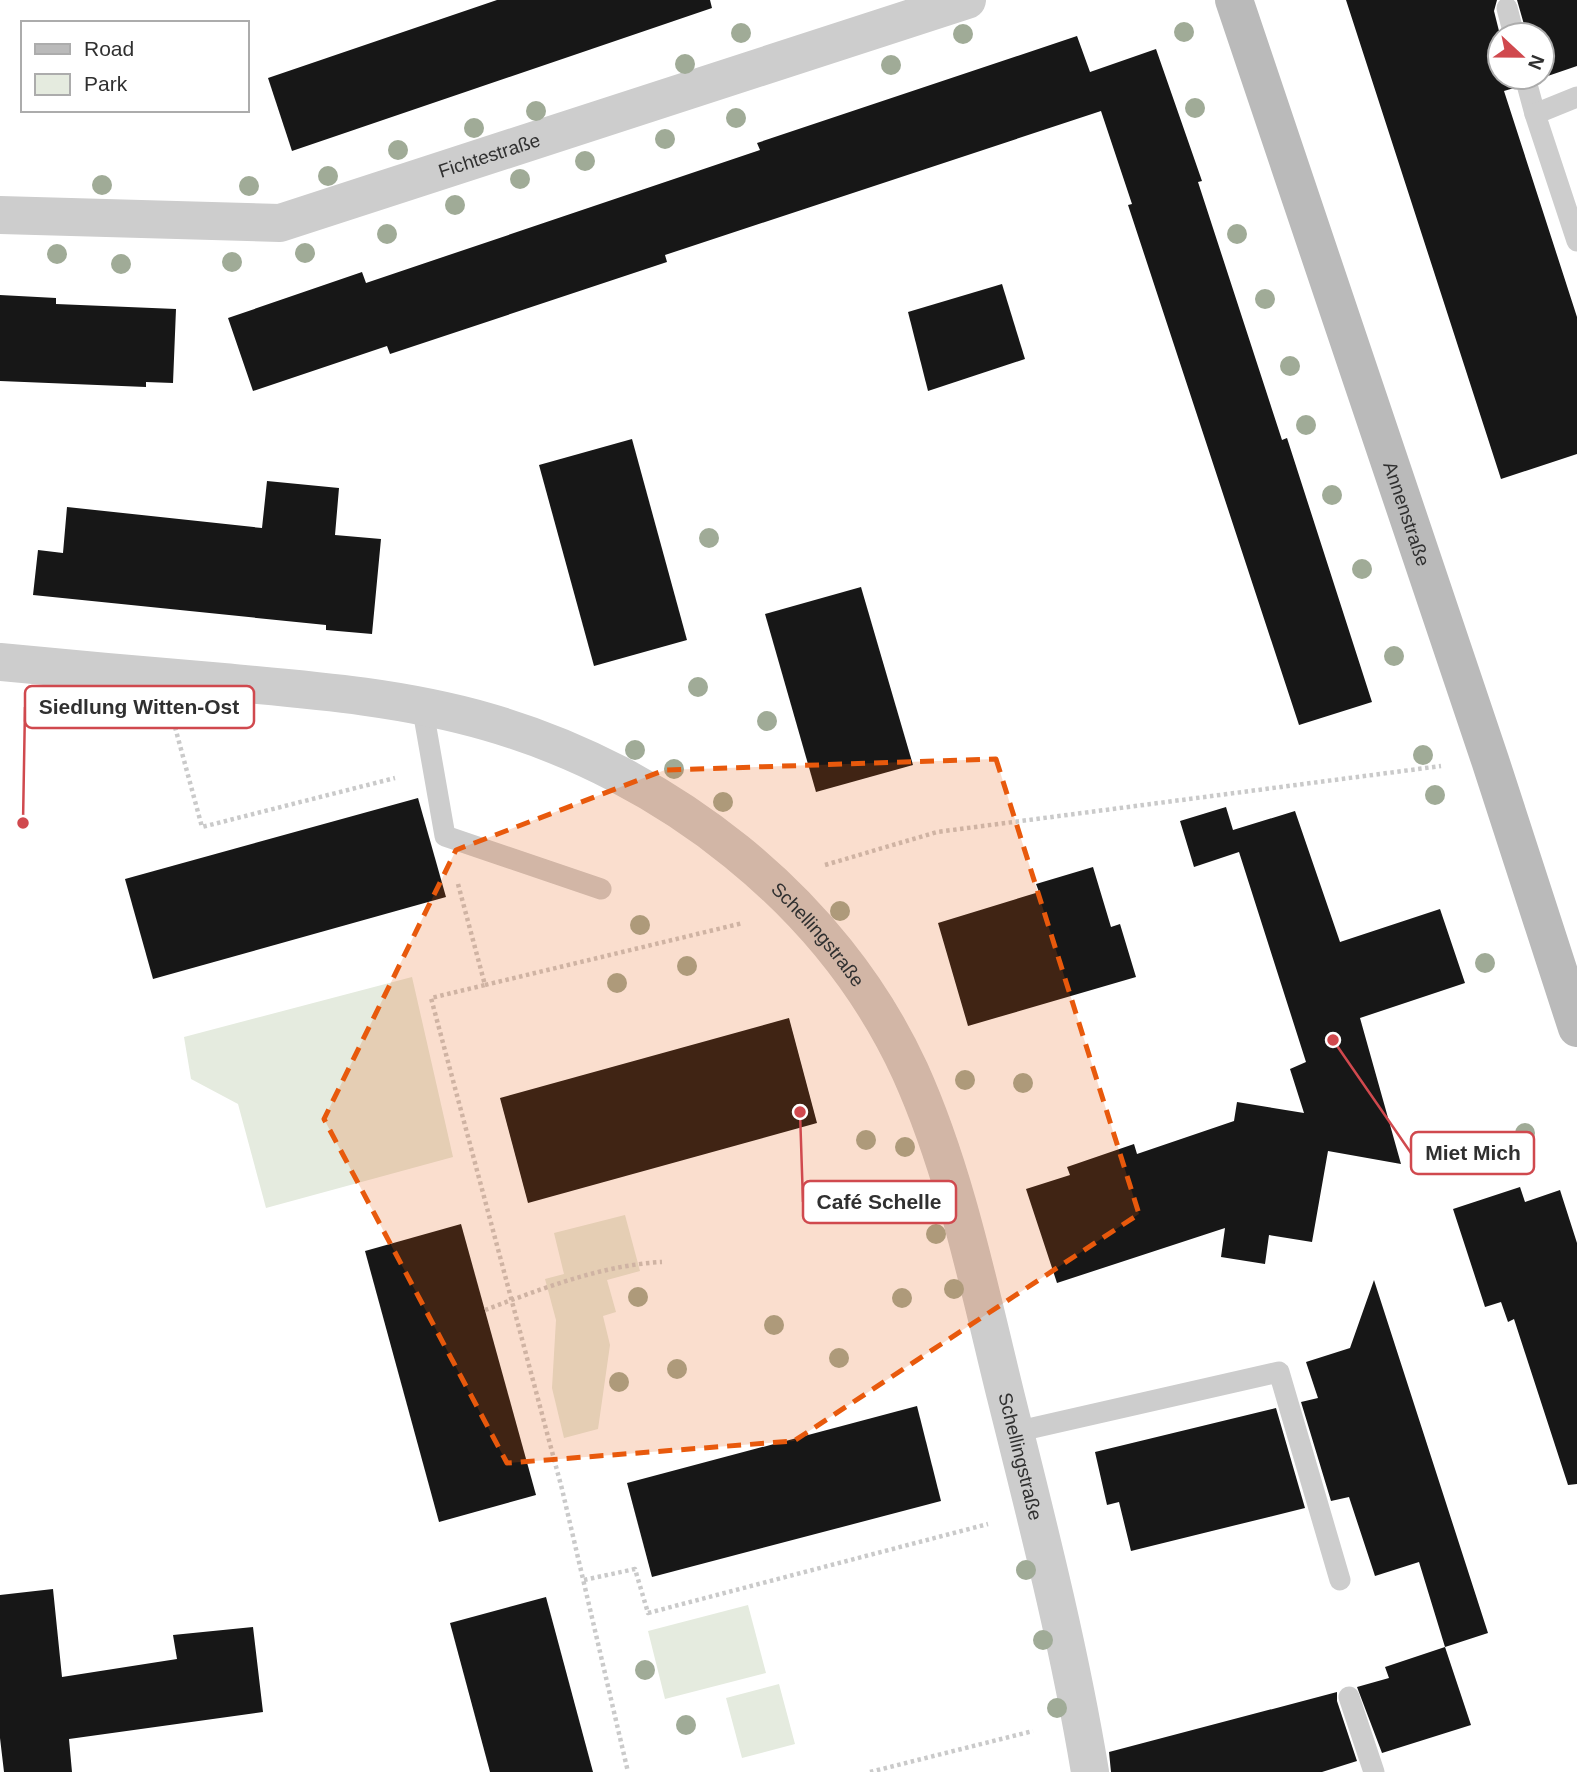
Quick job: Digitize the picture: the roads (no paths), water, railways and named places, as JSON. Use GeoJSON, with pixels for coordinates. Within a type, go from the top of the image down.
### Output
{"type":"FeatureCollection","features":[{"type":"Feature","properties":{"kind":"street","name":"Fichtestraße"},"geometry":{"type":"LineString","coordinates":[[0,215],[280,223],[967,0]]}},
{"type":"Feature","properties":{"kind":"street","name":"Annenstraße"},"geometry":{"type":"LineString","coordinates":[[1234,0],[1490,760],[1577,1028]]}},
{"type":"Feature","properties":{"kind":"street","name":"Schellingstraße"},"geometry":{"type":"LineString","coordinates":[[0,662],[284,687],[422,705],[490,722],[591,761],[657,795],[710,832],[800,909],[865,990],[898,1047],[919,1093],[970,1250],[1056,1597],[1082,1719],[1090,1772]]}},
{"type":"Feature","properties":{"kind":"lane"},"geometry":{"type":"LineString","coordinates":[[1507,8],[1510,21]]}},
{"type":"Feature","properties":{"kind":"lane"},"geometry":{"type":"LineString","coordinates":[[1529,91],[1577,241]]}},
{"type":"Feature","properties":{"kind":"lane"},"geometry":{"type":"LineString","coordinates":[[1535,114],[1577,97]]}},
{"type":"Feature","properties":{"kind":"lane"},"geometry":{"type":"LineString","coordinates":[[422,705],[445,836],[601,889]]}},
{"type":"Feature","properties":{"kind":"lane"},"geometry":{"type":"LineString","coordinates":[[1015,1432],[1279,1372],[1340,1580]]}},
{"type":"Feature","properties":{"kind":"lane"},"geometry":{"type":"LineString","coordinates":[[1349,1697],[1374,1772]]}},
{"type":"Feature","properties":{"kind":"place","name":"Siedlung Witten-Ost"},"geometry":{"type":"Point","coordinates":[23,823]}},
{"type":"Feature","properties":{"kind":"place","name":"Miet Mich"},"geometry":{"type":"Point","coordinates":[1333,1040]}},
{"type":"Feature","properties":{"kind":"place","name":"Café Schelle"},"geometry":{"type":"Point","coordinates":[800,1112]}}]}
